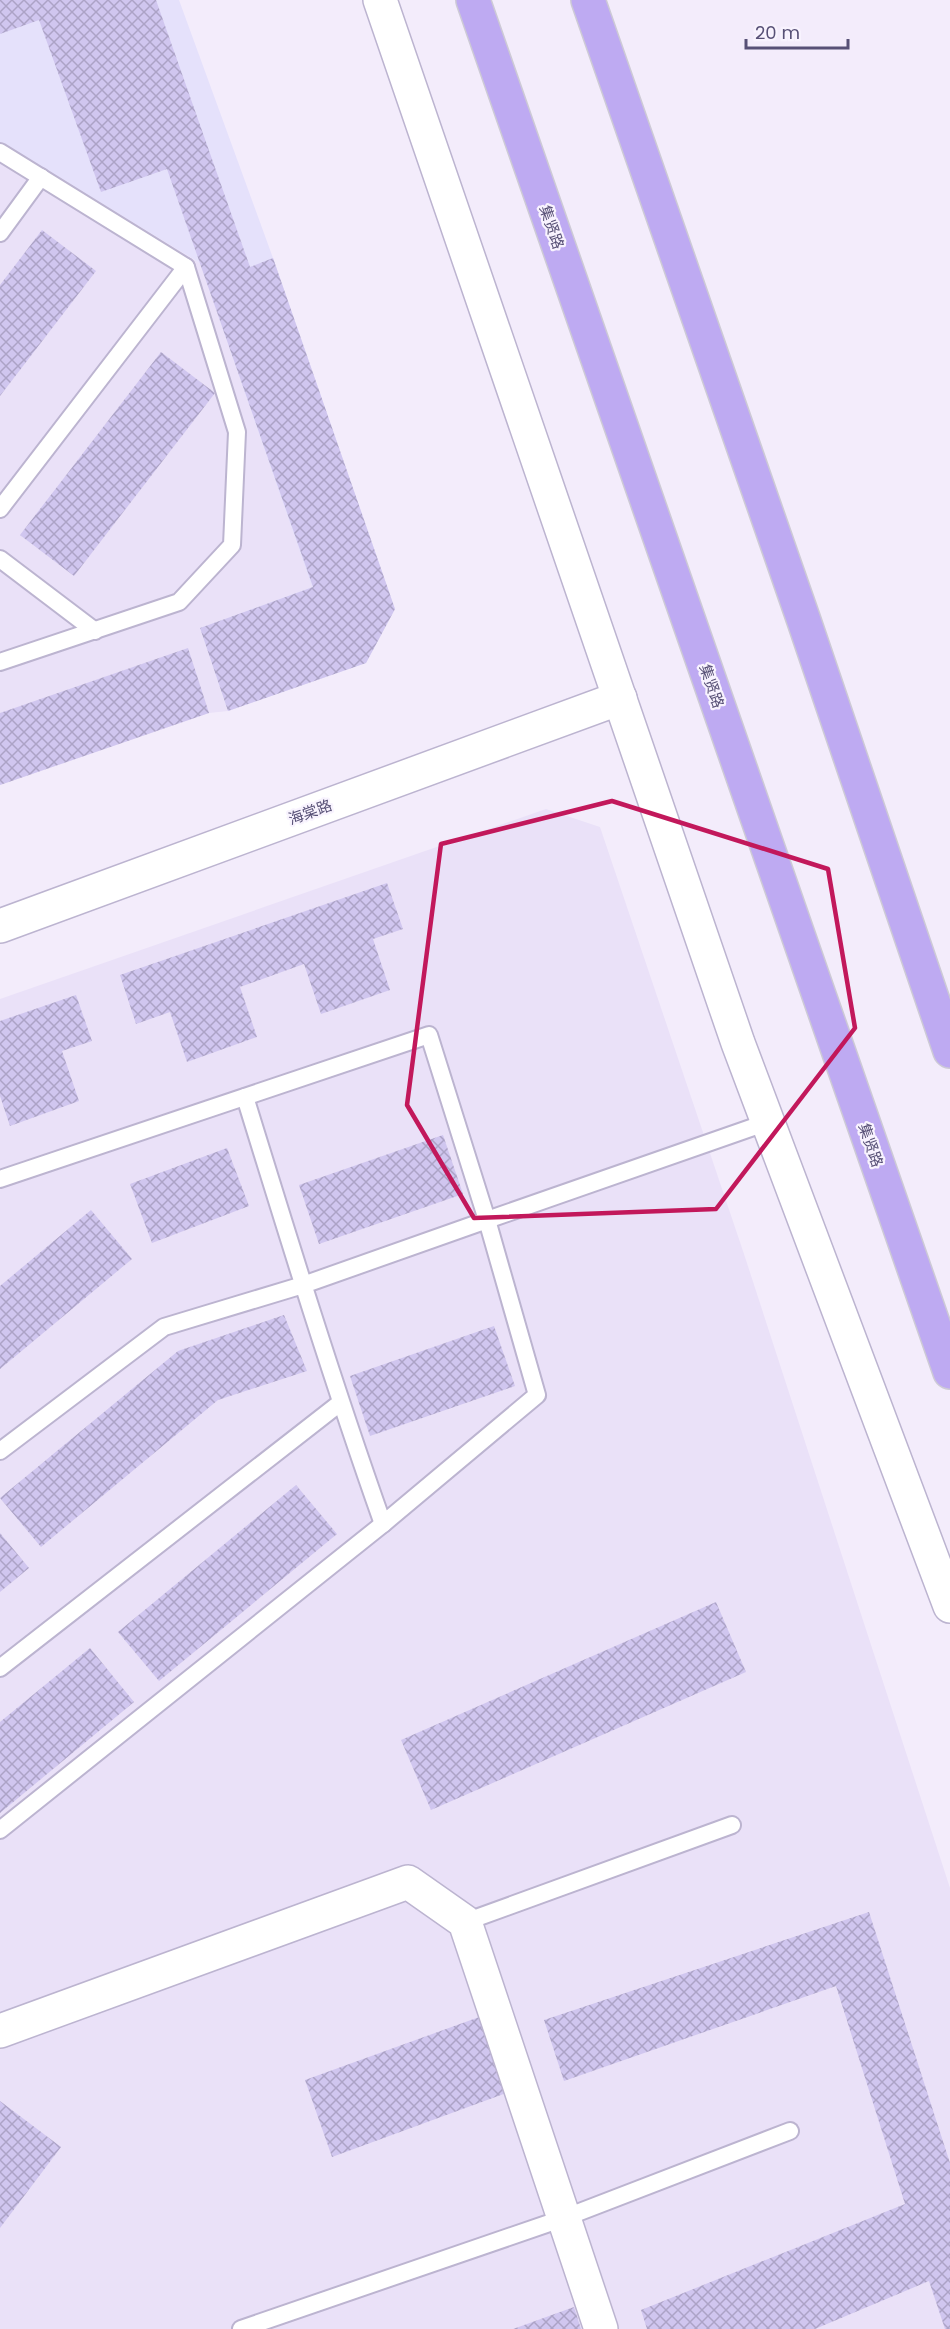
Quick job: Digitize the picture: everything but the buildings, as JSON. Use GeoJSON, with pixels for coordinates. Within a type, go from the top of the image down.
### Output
{"type":"FeatureCollection","features":[{"type":"Feature","properties":{"kind":"highway","name":"集贤路"},"geometry":{"type":"LineString","coordinates":[[473,0],[950,1372]]}},
{"type":"Feature","properties":{"kind":"highway"},"geometry":{"type":"LineString","coordinates":[[588,0],[803,618],[950,1051]]}},
{"type":"Feature","properties":{"kind":"street"},"geometry":{"type":"LineString","coordinates":[[380,0],[738,1043],[950,1606]]}},
{"type":"Feature","properties":{"kind":"street","name":"海棠路"},"geometry":{"type":"LineString","coordinates":[[0,926],[620,698]]}},
{"type":"Feature","properties":{"kind":"street"},"geometry":{"type":"LineString","coordinates":[[0,2031],[408,1882],[465,1922],[601,2329]]}},
{"type":"Feature","properties":{"kind":"lane"},"geometry":{"type":"LineString","coordinates":[[0,152],[186,267],[237,432],[232,545],[179,602],[0,662]]}},
{"type":"Feature","properties":{"kind":"lane"},"geometry":{"type":"LineString","coordinates":[[0,233],[41,177]]}},
{"type":"Feature","properties":{"kind":"lane"},"geometry":{"type":"LineString","coordinates":[[0,509],[186,267]]}},
{"type":"Feature","properties":{"kind":"lane"},"geometry":{"type":"LineString","coordinates":[[0,559],[95,631]]}},
{"type":"Feature","properties":{"kind":"lane"},"geometry":{"type":"LineString","coordinates":[[0,1179],[429,1035],[487,1220],[537,1395],[383,1524],[0,1830]]}},
{"type":"Feature","properties":{"kind":"lane"},"geometry":{"type":"LineString","coordinates":[[245,1097],[340,1403],[383,1524]]}},
{"type":"Feature","properties":{"kind":"lane"},"geometry":{"type":"LineString","coordinates":[[0,1451],[164,1327],[303,1285],[768,1122]]}},
{"type":"Feature","properties":{"kind":"lane"},"geometry":{"type":"LineString","coordinates":[[0,1668],[340,1403]]}},
{"type":"Feature","properties":{"kind":"lane"},"geometry":{"type":"LineString","coordinates":[[465,1922],[732,1825]]}},
{"type":"Feature","properties":{"kind":"lane"},"geometry":{"type":"LineString","coordinates":[[241,2329],[564,2218],[790,2131]]}},
{"type":"Feature","properties":{"kind":"highlighted area"},"geometry":{"type":"Polygon","coordinates":[[[612,801],[828,869],[855,1028],[716,1209],[474,1218],[407,1105],[441,844],[612,801]]]}},
{"type":"Feature","properties":{"kind":"shaded area"},"geometry":{"type":"Polygon","coordinates":[[[0,0],[179,0],[273,258],[395,609],[366,663],[228,711],[200,628],[312,587],[200,263],[0,142],[0,0]]]}},
{"type":"Feature","properties":{"kind":"shaded area"},"geometry":{"type":"Polygon","coordinates":[[[0,141],[200,263],[313,587],[200,628],[228,711],[209,713],[0,785],[0,141]]]}},
{"type":"Feature","properties":{"kind":"shaded area"},"geometry":{"type":"Polygon","coordinates":[[[546,809],[600,827],[744,1254],[950,1888],[950,2329],[0,2329],[0,999],[546,809]]]}}]}
